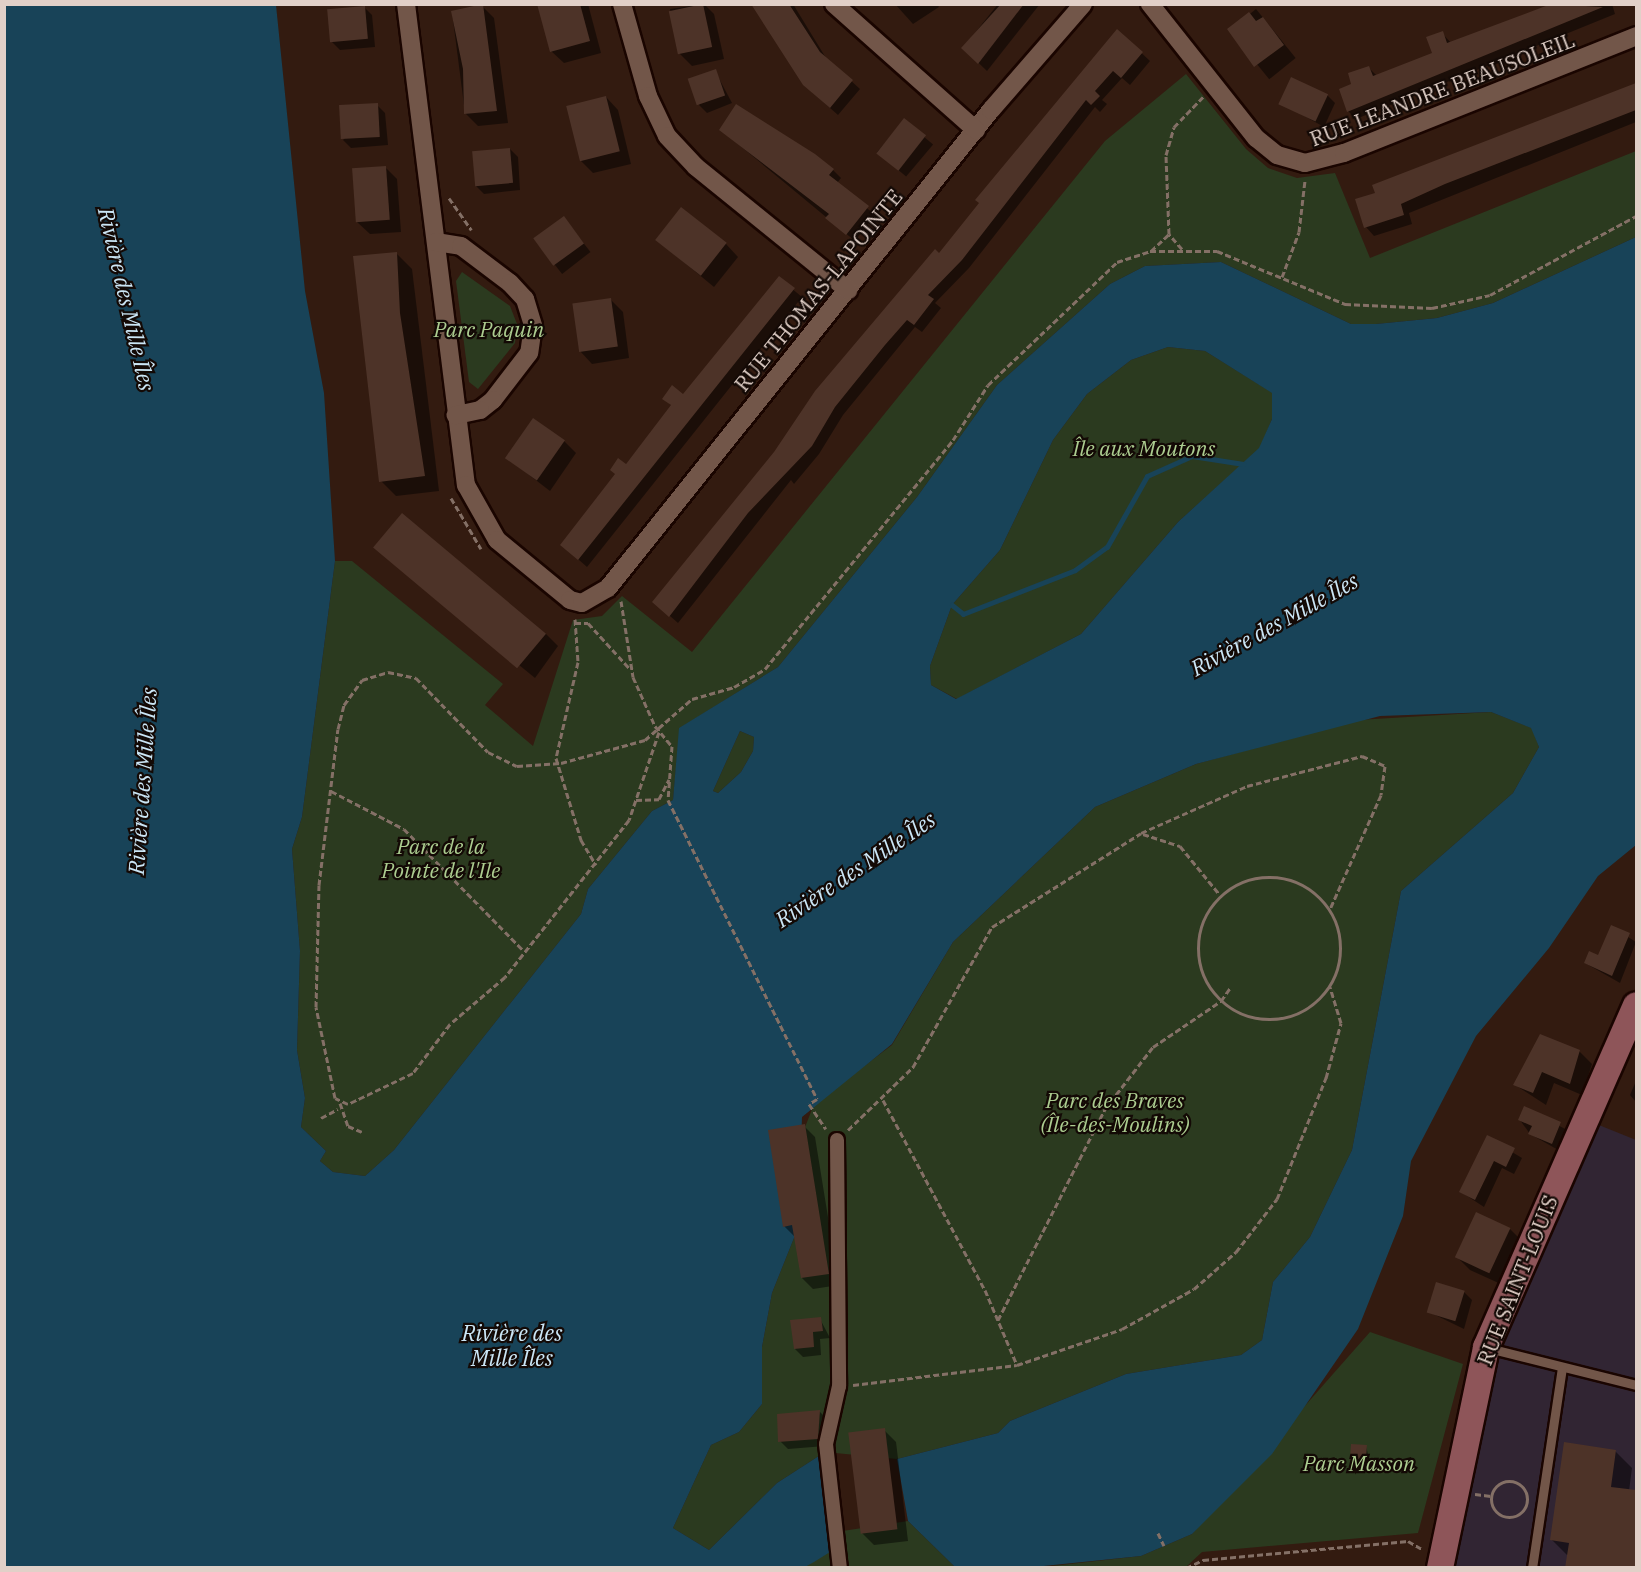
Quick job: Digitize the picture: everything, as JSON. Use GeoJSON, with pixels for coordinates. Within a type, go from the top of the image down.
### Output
{"type":"FeatureCollection","features":[{"type":"Feature","properties":{"kind":"main road","name":"RUE SAINT-LOUIS"},"geometry":{"type":"LineString","coordinates":[[1432,1559],[1486,1347],[1636,1006]]}},
{"type":"Feature","properties":{"kind":"street"},"geometry":{"type":"LineString","coordinates":[[406,4],[456,415],[480,410],[493,400],[529,353],[533,326],[515,287],[461,246],[436,242]]}},
{"type":"Feature","properties":{"kind":"street"},"geometry":{"type":"LineString","coordinates":[[622,4],[648,96],[666,136],[696,167],[848,290]]}},
{"type":"Feature","properties":{"kind":"street"},"geometry":{"type":"LineString","coordinates":[[834,4],[976,130]]}},
{"type":"Feature","properties":{"kind":"street","name":"RUE THOMAS-LAPOINTE"},"geometry":{"type":"LineString","coordinates":[[456,415],[466,485],[481,519],[510,552],[570,600],[588,603],[608,588],[976,130],[1083,4]]}},
{"type":"Feature","properties":{"kind":"street","name":"RUE LEANDRE BEAUSOLEIL"},"geometry":{"type":"LineString","coordinates":[[1150,4],[1256,138],[1277,155],[1300,163],[1336,156],[1636,36]]}},
{"type":"Feature","properties":{"kind":"street"},"geometry":{"type":"LineString","coordinates":[[834,1138],[839,1386],[826,1444],[840,1568]]}},
{"type":"Feature","properties":{"kind":"lane"},"geometry":{"type":"LineString","coordinates":[[1486,1347],[1636,1385]]}},
{"type":"Feature","properties":{"kind":"lane"},"geometry":{"type":"LineString","coordinates":[[1532,1568],[1562,1368]]}},
{"type":"Feature","properties":{"kind":"path"},"geometry":{"type":"LineString","coordinates":[[1184,250],[1169,234],[1169,140],[1181,118],[1204,96]]}},
{"type":"Feature","properties":{"kind":"path"},"geometry":{"type":"LineString","coordinates":[[1282,277],[1299,232],[1305,178]]}},
{"type":"Feature","properties":{"kind":"path"},"geometry":{"type":"LineString","coordinates":[[447,194],[471,230]]}},
{"type":"Feature","properties":{"kind":"path"},"geometry":{"type":"LineString","coordinates":[[1150,251],[1217,251],[1359,307],[1402,310],[1458,305],[1490,294],[1636,216]]}},
{"type":"Feature","properties":{"kind":"path"},"geometry":{"type":"LineString","coordinates":[[340,1103],[412,1073],[450,1024],[505,977],[523,950],[596,865],[629,820],[659,732],[687,702],[734,687],[765,669],[953,440],[988,386],[1102,274],[1150,251],[1169,234]]}},
{"type":"Feature","properties":{"kind":"path"},"geometry":{"type":"LineString","coordinates":[[620,599],[631,670],[659,732],[672,746],[669,777],[671,789],[668,800],[817,1099],[808,1104],[834,1138],[883,1100],[913,1067],[992,927],[1141,833],[1247,786],[1362,756],[1385,766],[1381,795],[1330,909]]}},
{"type":"Feature","properties":{"kind":"path"},"geometry":{"type":"LineString","coordinates":[[596,865],[581,840],[557,764],[578,662],[575,621],[588,623],[631,670]]}},
{"type":"Feature","properties":{"kind":"path"},"geometry":{"type":"LineString","coordinates":[[362,1132],[348,1126],[339,1109],[340,1103],[328,1083],[322,1055],[314,969],[321,851],[344,705],[362,680],[388,672],[416,678],[502,761],[557,764],[659,732]]}},
{"type":"Feature","properties":{"kind":"path"},"geometry":{"type":"LineString","coordinates":[[636,800],[659,799],[669,777]]}},
{"type":"Feature","properties":{"kind":"path"},"geometry":{"type":"LineString","coordinates":[[331,791],[404,829],[523,950]]}},
{"type":"Feature","properties":{"kind":"path"},"geometry":{"type":"LineString","coordinates":[[1141,833],[1180,846],[1220,895]]}},
{"type":"Feature","properties":{"kind":"path"},"geometry":{"type":"LineString","coordinates":[[839,1386],[1017,1365],[1122,1329],[1194,1289],[1236,1252],[1277,1199],[1326,1078],[1341,1023],[1330,987],[1341,939],[1330,909],[1303,885],[1268,876],[1249,878],[1220,895],[1205,915],[1197,954],[1203,975],[1221,1001],[1244,1015],[1285,1018],[1309,1008],[1330,987]]}},
{"type":"Feature","properties":{"kind":"path"},"geometry":{"type":"LineString","coordinates":[[998,1320],[1105,1109],[1153,1047],[1221,1001],[1230,988]]}},
{"type":"Feature","properties":{"kind":"path"},"geometry":{"type":"LineString","coordinates":[[883,1100],[998,1320],[1017,1365]]}},
{"type":"Feature","properties":{"kind":"path"},"geometry":{"type":"LineString","coordinates":[[321,1118],[339,1109]]}},
{"type":"Feature","properties":{"kind":"path"},"geometry":{"type":"LineString","coordinates":[[1508,1481],[1524,1489],[1527,1501],[1518,1515],[1501,1516],[1493,1508],[1497,1486],[1508,1481]]}},
{"type":"Feature","properties":{"kind":"path"},"geometry":{"type":"LineString","coordinates":[[1158,1533],[1164,1545]]}},
{"type":"Feature","properties":{"kind":"path"},"geometry":{"type":"LineString","coordinates":[[1186,1568],[1203,1560],[1408,1541],[1432,1559]]}},
{"type":"Feature","properties":{"kind":"shaded area"},"geometry":{"type":"Polygon","coordinates":[[[1589,1121],[1636,1140],[1636,1567],[1442,1568],[1492,1349],[1589,1121]]]}},
{"type":"Feature","properties":{"kind":"green space","name":"Parc de la Pointe de l'Ile"},"geometry":{"type":"Polygon","coordinates":[[[1186,74],[1246,149],[1268,168],[1297,178],[1335,173],[1370,258],[1636,151],[1636,237],[1493,303],[1437,318],[1376,324],[1351,324],[1221,262],[1145,266],[1110,284],[997,385],[917,497],[778,667],[680,728],[673,800],[652,811],[588,889],[581,914],[394,1150],[365,1176],[333,1172],[320,1161],[326,1151],[301,1127],[305,1098],[297,1050],[300,951],[292,849],[302,817],[335,561],[352,561],[503,684],[485,705],[533,746],[573,620],[602,616],[622,596],[692,652],[1105,141],[1186,74]]]}},
{"type":"Feature","properties":{"kind":"green space","name":"Parc Paquin"},"geometry":{"type":"Polygon","coordinates":[[[462,272],[510,306],[517,324],[515,343],[478,389],[469,382],[456,281],[462,272]]]}},
{"type":"Feature","properties":{"kind":"green space","name":"Île aux Moutons"},"geometry":{"type":"Polygon","coordinates":[[[1168,347],[1205,351],[1273,393],[1272,419],[1260,448],[1178,522],[1081,634],[957,699],[931,685],[930,666],[952,605],[1000,550],[1053,440],[1087,394],[1131,360],[1168,347]]]}},
{"type":"Feature","properties":{"kind":"green space","name":"Parc des Braves (Île-des-Moulins)"},"geometry":{"type":"Polygon","coordinates":[[[1491,712],[1532,728],[1539,747],[1513,793],[1401,891],[1352,1150],[1310,1237],[1273,1282],[1262,1340],[1241,1355],[1126,1374],[1010,1421],[998,1433],[897,1459],[825,1452],[777,1483],[709,1550],[673,1528],[711,1445],[739,1432],[762,1404],[762,1347],[772,1293],[798,1228],[802,1135],[814,1104],[892,1045],[953,942],[1095,807],[1196,764],[1358,720],[1491,712]]]}},
{"type":"Feature","properties":{"kind":"green space"},"geometry":{"type":"Polygon","coordinates":[[[740,731],[754,737],[753,751],[741,772],[718,793],[713,791],[740,731]]]}},
{"type":"Feature","properties":{"kind":"green space","name":"Parc Masson"},"geometry":{"type":"Polygon","coordinates":[[[1370,1332],[1463,1364],[1418,1533],[1202,1552],[1186,1567],[1034,1568],[1141,1556],[1192,1534],[1370,1332]]]}},
{"type":"Feature","properties":{"kind":"green space"},"geometry":{"type":"Polygon","coordinates":[[[908,1521],[955,1567],[803,1568],[836,1532],[908,1521]]]}},
{"type":"Feature","properties":{"kind":"water","name":"Rivière des Mille Îles"},"geometry":{"type":"Polygon","coordinates":[[[5,5],[276,5],[305,291],[324,393],[335,561],[302,817],[292,849],[300,951],[297,1050],[305,1098],[301,1127],[326,1151],[320,1161],[333,1172],[365,1176],[394,1150],[581,914],[588,889],[652,811],[673,800],[679,728],[778,667],[917,497],[997,385],[1110,284],[1145,266],[1221,262],[1351,324],[1376,324],[1437,318],[1493,303],[1636,237],[1636,845],[1598,876],[1549,948],[1476,1036],[1411,1161],[1403,1216],[1358,1329],[1272,1454],[1192,1534],[1141,1556],[1034,1567],[955,1567],[908,1521],[897,1459],[998,1433],[1010,1421],[1126,1374],[1241,1355],[1262,1340],[1273,1282],[1310,1237],[1352,1150],[1401,891],[1513,793],[1539,747],[1531,728],[1491,712],[1380,716],[1196,764],[1095,807],[953,942],[892,1044],[802,1117],[798,1228],[772,1293],[762,1347],[762,1404],[739,1432],[711,1445],[673,1528],[709,1550],[777,1483],[825,1452],[838,1547],[814,1562],[803,1568],[5,1568],[5,5]],[[1168,347],[1131,360],[1087,394],[1053,440],[1000,550],[952,605],[930,666],[931,685],[956,699],[1081,634],[1178,522],[1259,448],[1272,419],[1272,393],[1205,351],[1168,347]],[[740,731],[713,791],[718,793],[741,772],[753,751],[754,737],[740,731]]]}},
{"type":"Feature","properties":{"kind":"building"},"geometry":{"type":"Polygon","coordinates":[[[483,4],[497,111],[464,114],[463,69],[451,11],[483,4]]]}},
{"type":"Feature","properties":{"kind":"building"},"geometry":{"type":"Polygon","coordinates":[[[537,4],[580,4],[590,41],[550,52],[537,4]]]}},
{"type":"Feature","properties":{"kind":"building"},"geometry":{"type":"Polygon","coordinates":[[[703,4],[712,47],[678,54],[669,11],[703,4]]]}},
{"type":"Feature","properties":{"kind":"building"},"geometry":{"type":"Polygon","coordinates":[[[751,4],[789,4],[820,52],[853,80],[830,108],[803,85],[751,4]]]}},
{"type":"Feature","properties":{"kind":"building"},"geometry":{"type":"Polygon","coordinates":[[[1001,4],[1024,4],[978,64],[961,48],[1001,4]]]}},
{"type":"Feature","properties":{"kind":"building"},"geometry":{"type":"Polygon","coordinates":[[[1551,4],[1603,7],[1347,112],[1339,89],[1351,84],[1348,73],[1369,66],[1373,76],[1432,53],[1426,37],[1443,31],[1447,43],[1551,4]]]}},
{"type":"Feature","properties":{"kind":"building"},"geometry":{"type":"Polygon","coordinates":[[[365,6],[368,39],[330,42],[327,9],[365,6]]]}},
{"type":"Feature","properties":{"kind":"building"},"geometry":{"type":"Polygon","coordinates":[[[1249,12],[1256,21],[1263,17],[1284,45],[1254,67],[1227,29],[1249,12]]]}},
{"type":"Feature","properties":{"kind":"building"},"geometry":{"type":"Polygon","coordinates":[[[1117,29],[1143,52],[1121,78],[1113,71],[1095,91],[1100,96],[1091,105],[1086,100],[962,260],[928,295],[934,299],[914,325],[907,320],[885,345],[835,407],[812,446],[748,513],[669,617],[652,602],[774,452],[815,391],[935,249],[939,253],[979,203],[975,200],[1117,29]]]}},
{"type":"Feature","properties":{"kind":"building"},"geometry":{"type":"Polygon","coordinates":[[[716,69],[725,95],[697,105],[688,79],[716,69]]]}},
{"type":"Feature","properties":{"kind":"building"},"geometry":{"type":"Polygon","coordinates":[[[1291,77],[1328,94],[1315,122],[1278,104],[1291,77]]]}},
{"type":"Feature","properties":{"kind":"building"},"geometry":{"type":"Polygon","coordinates":[[[1636,83],[1636,110],[1445,184],[1401,204],[1404,215],[1364,228],[1355,199],[1375,193],[1372,185],[1636,83]]]}},
{"type":"Feature","properties":{"kind":"building"},"geometry":{"type":"Polygon","coordinates":[[[606,96],[620,151],[580,161],[566,106],[606,96]]]}},
{"type":"Feature","properties":{"kind":"building"},"geometry":{"type":"Polygon","coordinates":[[[378,103],[380,137],[341,139],[339,105],[378,103]]]}},
{"type":"Feature","properties":{"kind":"building"},"geometry":{"type":"Polygon","coordinates":[[[736,104],[815,154],[834,169],[829,175],[869,206],[846,235],[825,218],[829,214],[719,130],[736,104]]]}},
{"type":"Feature","properties":{"kind":"building"},"geometry":{"type":"Polygon","coordinates":[[[904,118],[926,135],[898,171],[876,153],[904,118]]]}},
{"type":"Feature","properties":{"kind":"building"},"geometry":{"type":"Polygon","coordinates":[[[510,148],[513,183],[475,186],[472,151],[510,148]]]}},
{"type":"Feature","properties":{"kind":"building"},"geometry":{"type":"Polygon","coordinates":[[[386,166],[390,220],[356,222],[352,168],[386,166]]]}},
{"type":"Feature","properties":{"kind":"building"},"geometry":{"type":"Polygon","coordinates":[[[681,207],[727,243],[701,276],[655,240],[681,207]]]}},
{"type":"Feature","properties":{"kind":"building"},"geometry":{"type":"Polygon","coordinates":[[[564,216],[584,244],[553,266],[533,238],[564,216]]]}},
{"type":"Feature","properties":{"kind":"building"},"geometry":{"type":"Polygon","coordinates":[[[397,252],[400,313],[425,476],[379,482],[353,256],[397,252]]]}},
{"type":"Feature","properties":{"kind":"building"},"geometry":{"type":"Polygon","coordinates":[[[779,276],[795,288],[578,560],[560,545],[615,474],[610,470],[618,458],[626,464],[671,405],[662,399],[672,385],[683,394],[779,276]]]}},
{"type":"Feature","properties":{"kind":"building"},"geometry":{"type":"Polygon","coordinates":[[[611,298],[618,347],[579,352],[572,303],[611,298]]]}},
{"type":"Feature","properties":{"kind":"building"},"geometry":{"type":"Polygon","coordinates":[[[533,418],[565,440],[537,481],[505,458],[533,418]]]}},
{"type":"Feature","properties":{"kind":"building"},"geometry":{"type":"Polygon","coordinates":[[[402,513],[546,634],[517,668],[373,547],[402,513]]]}},
{"type":"Feature","properties":{"kind":"building"},"geometry":{"type":"Polygon","coordinates":[[[1611,925],[1630,933],[1612,976],[1584,963],[1589,951],[1598,955],[1611,925]]]}},
{"type":"Feature","properties":{"kind":"building"},"geometry":{"type":"Polygon","coordinates":[[[1540,1034],[1580,1050],[1570,1084],[1542,1072],[1533,1093],[1513,1085],[1540,1034]]]}},
{"type":"Feature","properties":{"kind":"building"},"geometry":{"type":"Polygon","coordinates":[[[1524,1106],[1561,1122],[1552,1144],[1528,1134],[1532,1126],[1518,1120],[1524,1106]]]}},
{"type":"Feature","properties":{"kind":"building"},"geometry":{"type":"Polygon","coordinates":[[[805,1124],[829,1274],[801,1278],[792,1225],[783,1227],[768,1130],[805,1124]]]}},
{"type":"Feature","properties":{"kind":"building"},"geometry":{"type":"Polygon","coordinates":[[[1487,1135],[1515,1148],[1506,1167],[1494,1161],[1475,1200],[1459,1192],[1487,1135]]]}},
{"type":"Feature","properties":{"kind":"building"},"geometry":{"type":"Polygon","coordinates":[[[1476,1212],[1510,1228],[1489,1273],[1455,1257],[1476,1212]]]}},
{"type":"Feature","properties":{"kind":"building"},"geometry":{"type":"Polygon","coordinates":[[[1436,1282],[1465,1291],[1455,1321],[1427,1313],[1436,1282]]]}},
{"type":"Feature","properties":{"kind":"building"},"geometry":{"type":"Polygon","coordinates":[[[821,1317],[823,1331],[813,1332],[814,1347],[794,1349],[790,1320],[821,1317]]]}},
{"type":"Feature","properties":{"kind":"building"},"geometry":{"type":"Polygon","coordinates":[[[820,1410],[818,1439],[778,1442],[777,1414],[820,1410]]]}},
{"type":"Feature","properties":{"kind":"building"},"geometry":{"type":"Polygon","coordinates":[[[885,1428],[897,1529],[861,1534],[848,1433],[885,1428]]]}},
{"type":"Feature","properties":{"kind":"building"},"geometry":{"type":"Polygon","coordinates":[[[1564,1442],[1616,1450],[1611,1487],[1636,1490],[1636,1568],[1565,1568],[1569,1543],[1550,1540],[1564,1442]]]}},
{"type":"Feature","properties":{"kind":"building"},"geometry":{"type":"Polygon","coordinates":[[[1351,1444],[1367,1445],[1366,1461],[1350,1460],[1351,1444]]]}},
{"type":"Feature","properties":{"kind":"waterway"},"geometry":{"type":"LineString","coordinates":[[952,605],[963,614],[1075,570],[1107,547],[1147,476],[1192,456],[1243,464]]}}]}
